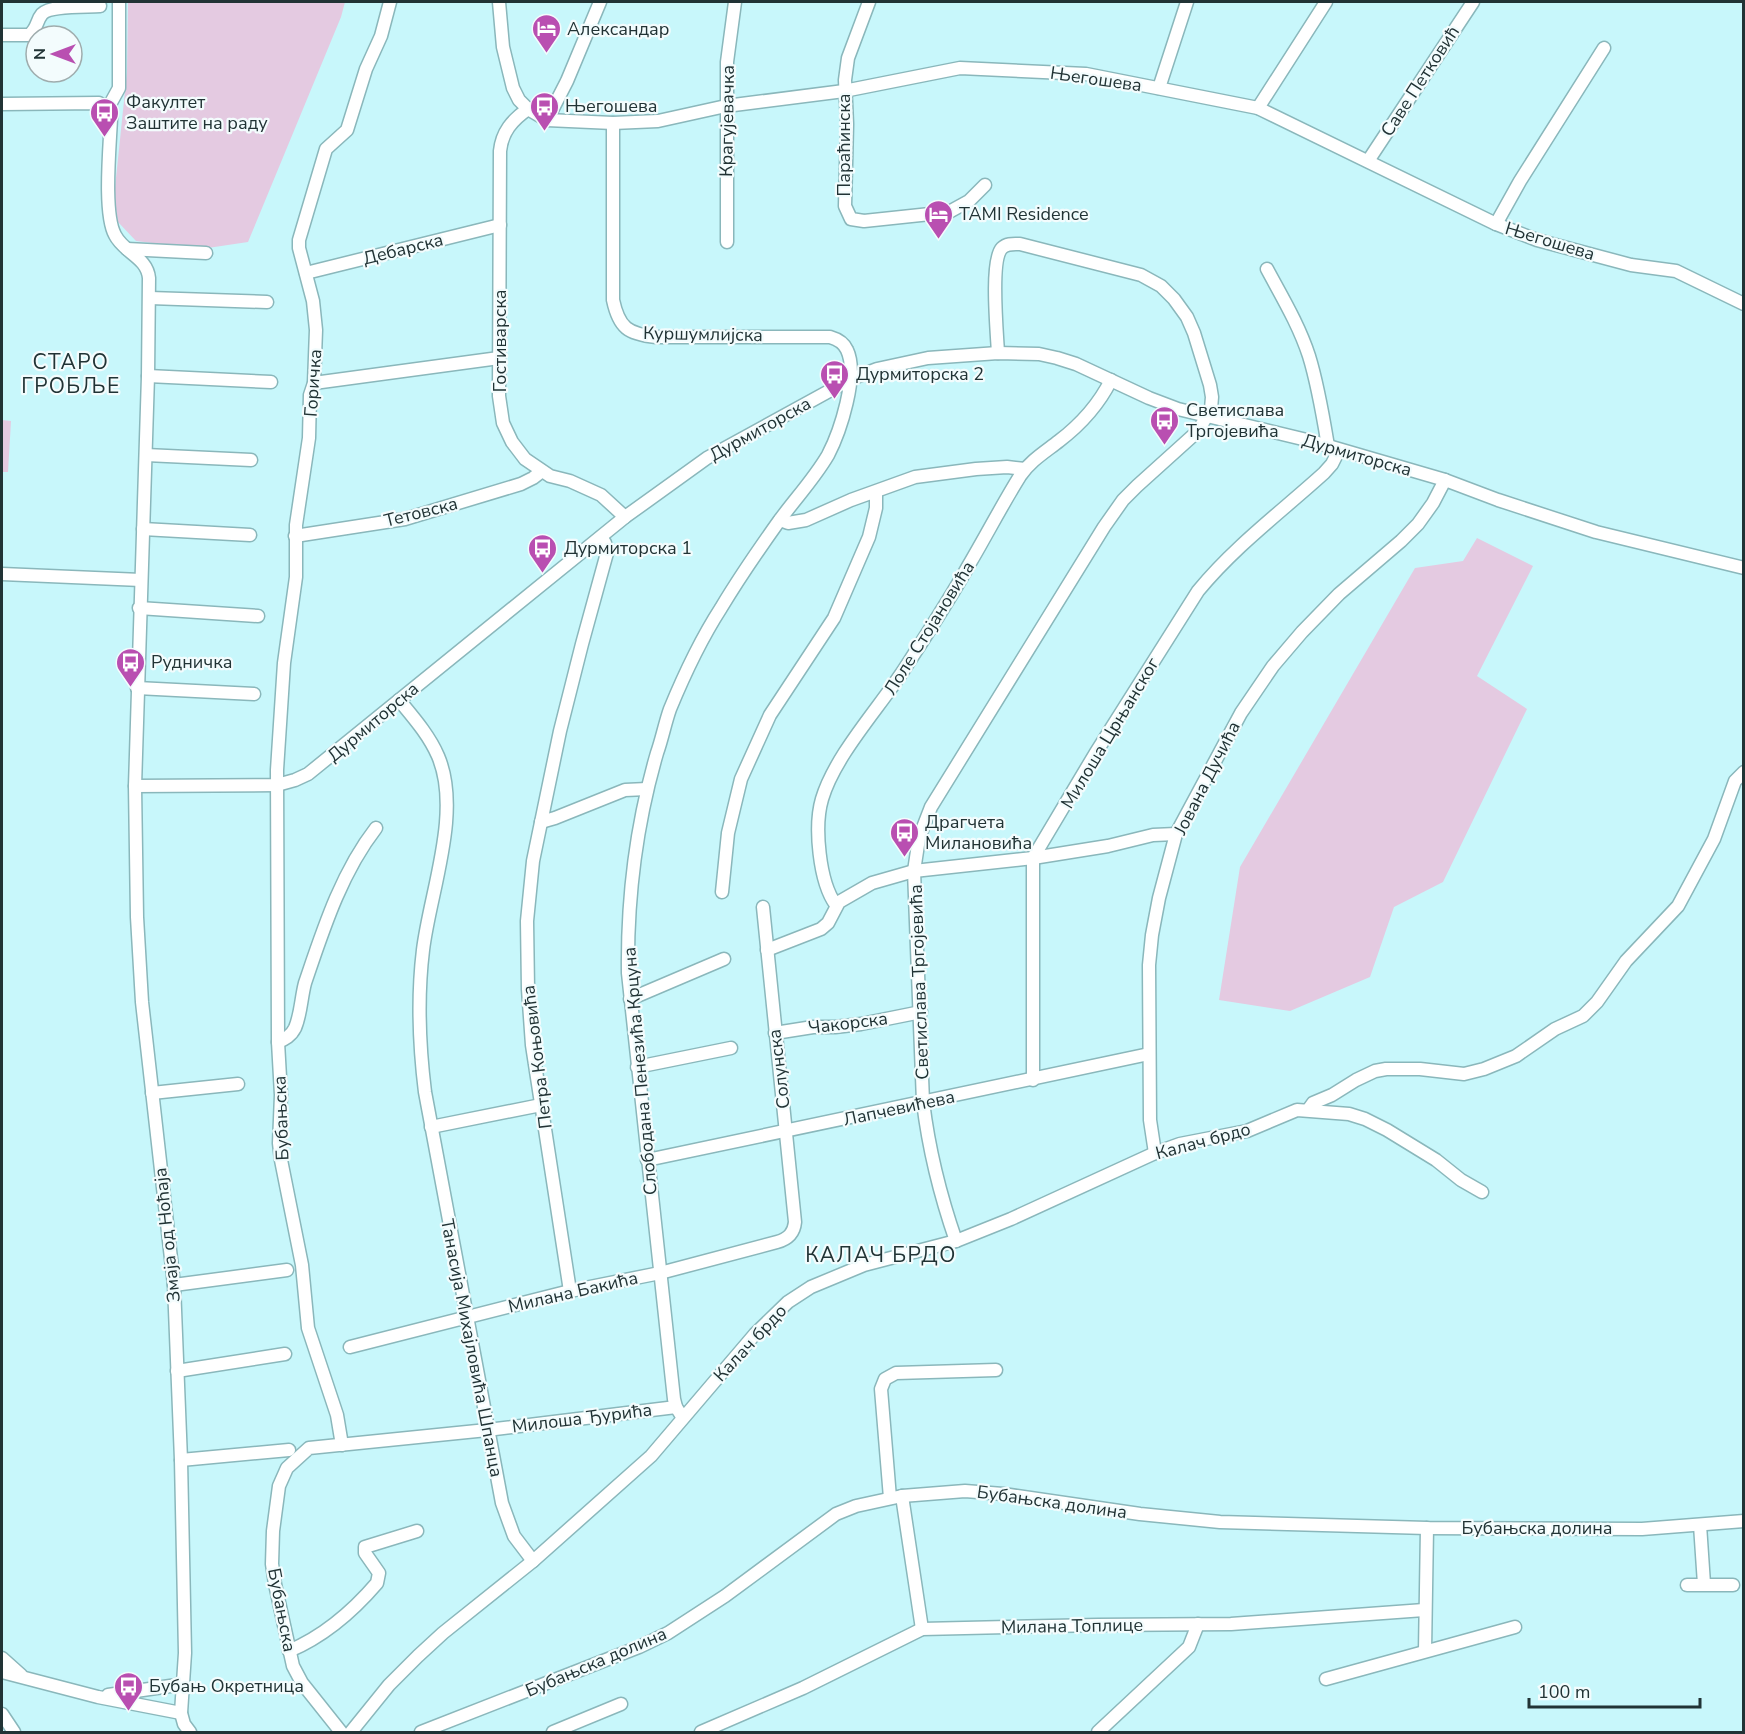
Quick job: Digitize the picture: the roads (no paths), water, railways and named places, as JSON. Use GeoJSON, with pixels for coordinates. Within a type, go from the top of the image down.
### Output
{"type":"FeatureCollection","features":[{"type":"Feature","properties":{"kind":"street"},"geometry":{"type":"LineString","coordinates":[[104,106],[119,88],[119,2]]}},
{"type":"Feature","properties":{"kind":"street","name":"Горичка"},"geometry":{"type":"LineString","coordinates":[[277,785],[284,663],[296,577],[297,513],[308,444],[310,395],[314,383],[315,316],[299,240],[326,149],[347,130],[366,69],[381,36],[390,2]]}},
{"type":"Feature","properties":{"kind":"street","name":"Његошева"},"geometry":{"type":"LineString","coordinates":[[499,2],[502,47],[513,88],[519,100],[528,109],[547,120],[613,123],[658,122],[726,106],[844,91],[960,68],[1086,74],[1257,108],[1496,224],[1537,240],[1631,265],[1676,271],[1743,304]]}},
{"type":"Feature","properties":{"kind":"street"},"geometry":{"type":"LineString","coordinates":[[547,120],[563,89],[600,2]]}},
{"type":"Feature","properties":{"kind":"street","name":"Крагујевачка"},"geometry":{"type":"LineString","coordinates":[[727,242],[726,106],[729,34],[735,2]]}},
{"type":"Feature","properties":{"kind":"street","name":"Параћинска"},"geometry":{"type":"LineString","coordinates":[[869,2],[848,58],[844,91],[845,207],[851,219],[864,221],[948,212],[969,201],[985,185]]}},
{"type":"Feature","properties":{"kind":"street"},"geometry":{"type":"LineString","coordinates":[[1159,88],[1187,2]]}},
{"type":"Feature","properties":{"kind":"street"},"geometry":{"type":"LineString","coordinates":[[1257,108],[1326,2]]}},
{"type":"Feature","properties":{"kind":"street","name":"Саве Петковић"},"geometry":{"type":"LineString","coordinates":[[1368,161],[1473,2]]}},
{"type":"Feature","properties":{"kind":"street"},"geometry":{"type":"LineString","coordinates":[[2,35],[29,35],[36,28],[41,15],[49,9],[100,6]]}},
{"type":"Feature","properties":{"kind":"street"},"geometry":{"type":"LineString","coordinates":[[1496,224],[1520,181],[1604,48]]}},
{"type":"Feature","properties":{"kind":"street"},"geometry":{"type":"LineString","coordinates":[[2,104],[104,106]]}},
{"type":"Feature","properties":{"kind":"street"},"geometry":{"type":"LineString","coordinates":[[104,106],[111,118],[110,219],[117,239],[142,260],[150,278],[135,786]]}},
{"type":"Feature","properties":{"kind":"street","name":"Гостиварска"},"geometry":{"type":"LineString","coordinates":[[528,109],[508,127],[501,145],[499,358],[500,407],[503,423],[512,442],[525,459],[542,471],[601,495],[625,517]]}},
{"type":"Feature","properties":{"kind":"street","name":"Куршумлијска"},"geometry":{"type":"LineString","coordinates":[[613,123],[613,300],[624,327],[630,331],[656,337],[833,338],[847,349],[851,365],[851,379]]}},
{"type":"Feature","properties":{"kind":"street","name":"Дебарска"},"geometry":{"type":"LineString","coordinates":[[306,273],[500,225]]}},
{"type":"Feature","properties":{"kind":"street"},"geometry":{"type":"LineString","coordinates":[[998,352],[995,278],[1000,249],[1005,246],[1020,244],[1141,275],[1161,286],[1174,299],[1191,326],[1212,393],[1208,417]]}},
{"type":"Feature","properties":{"kind":"street"},"geometry":{"type":"LineString","coordinates":[[127,249],[206,253]]}},
{"type":"Feature","properties":{"kind":"street"},"geometry":{"type":"LineString","coordinates":[[1267,269],[1292,316],[1309,355],[1334,448]]}},
{"type":"Feature","properties":{"kind":"street"},"geometry":{"type":"LineString","coordinates":[[150,298],[267,302]]}},
{"type":"Feature","properties":{"kind":"street","name":"Дурмиторска"},"geometry":{"type":"LineString","coordinates":[[135,786],[277,785],[295,780],[318,768],[625,517],[707,458],[851,379],[877,369],[928,358],[998,352],[1039,354],[1057,358],[1076,364],[1166,405],[1334,448],[1445,480],[1596,532],[1743,568]]}},
{"type":"Feature","properties":{"kind":"street"},"geometry":{"type":"LineString","coordinates":[[314,383],[499,358]]}},
{"type":"Feature","properties":{"kind":"street"},"geometry":{"type":"LineString","coordinates":[[148,376],[272,382]]}},
{"type":"Feature","properties":{"kind":"street","name":"Слободана Пенезића Крцуна"},"geometry":{"type":"LineString","coordinates":[[680,1412],[660,1273],[630,999],[628,950],[630,887],[647,789],[670,710],[719,610],[780,520],[828,455],[838,430],[851,379]]}},
{"type":"Feature","properties":{"kind":"street","name":"Лоле Стојановића"},"geometry":{"type":"LineString","coordinates":[[836,905],[825,884],[819,831],[821,802],[829,780],[904,670],[1025,469],[1085,417],[1112,380]]}},
{"type":"Feature","properties":{"kind":"street","name":"Светислава Тргојевића"},"geometry":{"type":"LineString","coordinates":[[957,1241],[937,1182],[923,1102],[914,871],[920,838],[931,807],[1104,527],[1123,500],[1198,431],[1208,417]]}},
{"type":"Feature","properties":{"kind":"street","name":"Милоша Црњанског"},"geometry":{"type":"LineString","coordinates":[[1033,858],[1095,754],[1198,591],[1217,568],[1241,545],[1332,464],[1334,448]]}},
{"type":"Feature","properties":{"kind":"street"},"geometry":{"type":"LineString","coordinates":[[146,455],[250,460]]}},
{"type":"Feature","properties":{"kind":"street"},"geometry":{"type":"LineString","coordinates":[[780,520],[788,523],[806,520],[900,482],[930,474],[1007,467],[1025,469]]}},
{"type":"Feature","properties":{"kind":"street","name":"Тетовска"},"geometry":{"type":"LineString","coordinates":[[295,536],[405,519],[521,484],[542,471]]}},
{"type":"Feature","properties":{"kind":"street","name":"Јована Дучића"},"geometry":{"type":"LineString","coordinates":[[1155,1153],[1150,1120],[1149,965],[1152,935],[1176,834],[1241,713],[1273,666],[1339,594],[1418,524],[1433,503],[1445,480]]}},
{"type":"Feature","properties":{"kind":"street"},"geometry":{"type":"LineString","coordinates":[[722,892],[728,833],[741,779],[770,715],[834,618],[869,537],[876,508],[876,492]]}},
{"type":"Feature","properties":{"kind":"street"},"geometry":{"type":"LineString","coordinates":[[143,529],[250,535]]}},
{"type":"Feature","properties":{"kind":"street","name":"Петра Коњовића"},"geometry":{"type":"LineString","coordinates":[[570,1291],[529,1014],[527,943],[531,878],[541,822],[571,688],[607,553],[606,543],[601,537]]}},
{"type":"Feature","properties":{"kind":"street"},"geometry":{"type":"LineString","coordinates":[[2,574],[141,580]]}},
{"type":"Feature","properties":{"kind":"street"},"geometry":{"type":"LineString","coordinates":[[140,608],[258,616]]}},
{"type":"Feature","properties":{"kind":"street"},"geometry":{"type":"LineString","coordinates":[[137,688],[254,694]]}},
{"type":"Feature","properties":{"kind":"street","name":"Танасија Михајловића Шпанца"},"geometry":{"type":"LineString","coordinates":[[399,700],[434,746],[444,771],[447,796],[445,832],[423,950],[418,1005],[420,1055],[431,1127],[487,1430],[505,1514],[514,1536],[533,1561]]}},
{"type":"Feature","properties":{"kind":"street"},"geometry":{"type":"LineString","coordinates":[[1308,1110],[1313,1103],[1375,1071],[1419,1069],[1464,1074],[1484,1069],[1516,1056],[1555,1029],[1583,1016],[1598,1002],[1626,961],[1678,906],[1714,839],[1735,781],[1743,772]]}},
{"type":"Feature","properties":{"kind":"street","name":"Бубањска"},"geometry":{"type":"LineString","coordinates":[[277,785],[280,1160],[301,1257],[308,1328],[337,1415],[342,1445]]}},
{"type":"Feature","properties":{"kind":"street","name":"Змаја од Ноћаја"},"geometry":{"type":"LineString","coordinates":[[135,786],[141,1002],[174,1285],[181,1460],[184,1684],[181,1713]]}},
{"type":"Feature","properties":{"kind":"street"},"geometry":{"type":"LineString","coordinates":[[541,822],[625,790],[647,789]]}},
{"type":"Feature","properties":{"kind":"street"},"geometry":{"type":"LineString","coordinates":[[278,1042],[286,1039],[295,1028],[304,986],[342,885],[354,859],[375,828]]}},
{"type":"Feature","properties":{"kind":"street"},"geometry":{"type":"LineString","coordinates":[[767,950],[821,929],[831,919],[836,905],[872,883],[914,871],[1033,858],[1098,848],[1154,834],[1176,834]]}},
{"type":"Feature","properties":{"kind":"street"},"geometry":{"type":"LineString","coordinates":[[1033,858],[1033,1080]]}},
{"type":"Feature","properties":{"kind":"street","name":"Солунска"},"geometry":{"type":"LineString","coordinates":[[763,907],[787,1131],[795,1222],[793,1232]]}},
{"type":"Feature","properties":{"kind":"street"},"geometry":{"type":"LineString","coordinates":[[630,999],[724,959]]}},
{"type":"Feature","properties":{"kind":"street","name":"Чакорска"},"geometry":{"type":"LineString","coordinates":[[775,1033],[813,1027],[861,1024],[921,1012]]}},
{"type":"Feature","properties":{"kind":"street"},"geometry":{"type":"LineString","coordinates":[[637,1066],[731,1048]]}},
{"type":"Feature","properties":{"kind":"street","name":"Лапчевићева"},"geometry":{"type":"LineString","coordinates":[[647,1160],[1149,1054]]}},
{"type":"Feature","properties":{"kind":"street"},"geometry":{"type":"LineString","coordinates":[[152,1093],[238,1084]]}},
{"type":"Feature","properties":{"kind":"street"},"geometry":{"type":"LineString","coordinates":[[431,1127],[541,1105]]}},
{"type":"Feature","properties":{"kind":"street","name":"Калач брдо"},"geometry":{"type":"LineString","coordinates":[[351,1732],[389,1685],[418,1656],[533,1561],[651,1456],[680,1412],[775,1313],[811,1287],[848,1271],[957,1241],[1032,1210],[1155,1153],[1180,1144],[1247,1131],[1289,1112],[1308,1110],[1349,1114],[1365,1119],[1436,1160],[1461,1180],[1482,1192]]}},
{"type":"Feature","properties":{"kind":"street","name":"Милана Бакића"},"geometry":{"type":"LineString","coordinates":[[350,1347],[570,1291],[660,1273],[783,1240],[793,1232]]}},
{"type":"Feature","properties":{"kind":"street"},"geometry":{"type":"LineString","coordinates":[[174,1285],[287,1270]]}},
{"type":"Feature","properties":{"kind":"street"},"geometry":{"type":"LineString","coordinates":[[177,1371],[285,1354]]}},
{"type":"Feature","properties":{"kind":"street"},"geometry":{"type":"LineString","coordinates":[[922,1629],[896,1497],[880,1389],[885,1379],[896,1374],[996,1370]]}},
{"type":"Feature","properties":{"kind":"street","name":"Милоша Ђурића"},"geometry":{"type":"LineString","coordinates":[[309,1448],[680,1412]]}},
{"type":"Feature","properties":{"kind":"street","name":"Бубањска"},"geometry":{"type":"LineString","coordinates":[[309,1448],[287,1468],[276,1497],[272,1564],[288,1651],[293,1666],[302,1683],[341,1732]]}},
{"type":"Feature","properties":{"kind":"street"},"geometry":{"type":"LineString","coordinates":[[181,1460],[288,1450]]}},
{"type":"Feature","properties":{"kind":"street","name":"Бубањска долина"},"geometry":{"type":"LineString","coordinates":[[421,1732],[639,1647],[668,1633],[725,1596],[836,1514],[856,1506],[896,1497],[965,1491],[1220,1522],[1427,1528],[1642,1528],[1743,1521]]}},
{"type":"Feature","properties":{"kind":"street"},"geometry":{"type":"LineString","coordinates":[[1700,1525],[1704,1584]]}},
{"type":"Feature","properties":{"kind":"street"},"geometry":{"type":"LineString","coordinates":[[1425,1651],[1427,1528]]}},
{"type":"Feature","properties":{"kind":"street"},"geometry":{"type":"LineString","coordinates":[[288,1651],[306,1644],[334,1623],[377,1583],[379,1573],[365,1552],[365,1547],[417,1531]]}},
{"type":"Feature","properties":{"kind":"street"},"geometry":{"type":"LineString","coordinates":[[1687,1585],[1733,1585]]}},
{"type":"Feature","properties":{"kind":"street","name":"Милана Топлице"},"geometry":{"type":"LineString","coordinates":[[701,1732],[803,1688],[922,1629],[1259,1623],[1424,1610]]}},
{"type":"Feature","properties":{"kind":"street"},"geometry":{"type":"LineString","coordinates":[[1098,1732],[1189,1647],[1198,1624]]}},
{"type":"Feature","properties":{"kind":"street"},"geometry":{"type":"LineString","coordinates":[[1326,1679],[1515,1627]]}},
{"type":"Feature","properties":{"kind":"street"},"geometry":{"type":"LineString","coordinates":[[2,1658],[12,1674],[98,1697],[181,1713],[184,1724],[190,1732]]}},
{"type":"Feature","properties":{"kind":"street"},"geometry":{"type":"LineString","coordinates":[[2,1683],[12,1674]]}},
{"type":"Feature","properties":{"kind":"street"},"geometry":{"type":"LineString","coordinates":[[98,1697],[184,1684]]}},
{"type":"Feature","properties":{"kind":"street"},"geometry":{"type":"LineString","coordinates":[[553,1732],[621,1704]]}},
{"type":"Feature","properties":{"kind":"street"},"geometry":{"type":"LineString","coordinates":[[2,1714],[11,1731]]}},
{"type":"Feature","properties":{"kind":"place","name":"Александар"},"geometry":{"type":"Point","coordinates":[546,54]}},
{"type":"Feature","properties":{"kind":"place","name":"Његошева"},"geometry":{"type":"Point","coordinates":[544,132]}},
{"type":"Feature","properties":{"kind":"place","name":"Факултет Заштите на раду"},"geometry":{"type":"Point","coordinates":[105,138]}},
{"type":"Feature","properties":{"kind":"place","name":"TAMI Residence"},"geometry":{"type":"Point","coordinates":[938,240]}},
{"type":"Feature","properties":{"kind":"place","name":"Дурмиторска 2"},"geometry":{"type":"Point","coordinates":[835,400]}},
{"type":"Feature","properties":{"kind":"place","name":"Светислава Тргојевића"},"geometry":{"type":"Point","coordinates":[1165,446]}},
{"type":"Feature","properties":{"kind":"place","name":"Дурмиторска 1"},"geometry":{"type":"Point","coordinates":[543,574]}},
{"type":"Feature","properties":{"kind":"place","name":"Рудничка"},"geometry":{"type":"Point","coordinates":[130,688]}},
{"type":"Feature","properties":{"kind":"place","name":"Драгчета Милановића"},"geometry":{"type":"Point","coordinates":[904,858]}},
{"type":"Feature","properties":{"kind":"place","name":"Бубањ Окретница"},"geometry":{"type":"Point","coordinates":[128,1712]}},
{"type":"Feature","properties":{"kind":"district","name":"СТАРО ГРОБЉЕ"},"geometry":{"type":"Point","coordinates":[71,374]}},
{"type":"Feature","properties":{"kind":"district","name":"КАЛАЧ БРДО"},"geometry":{"type":"Point","coordinates":[881,1255]}}]}
